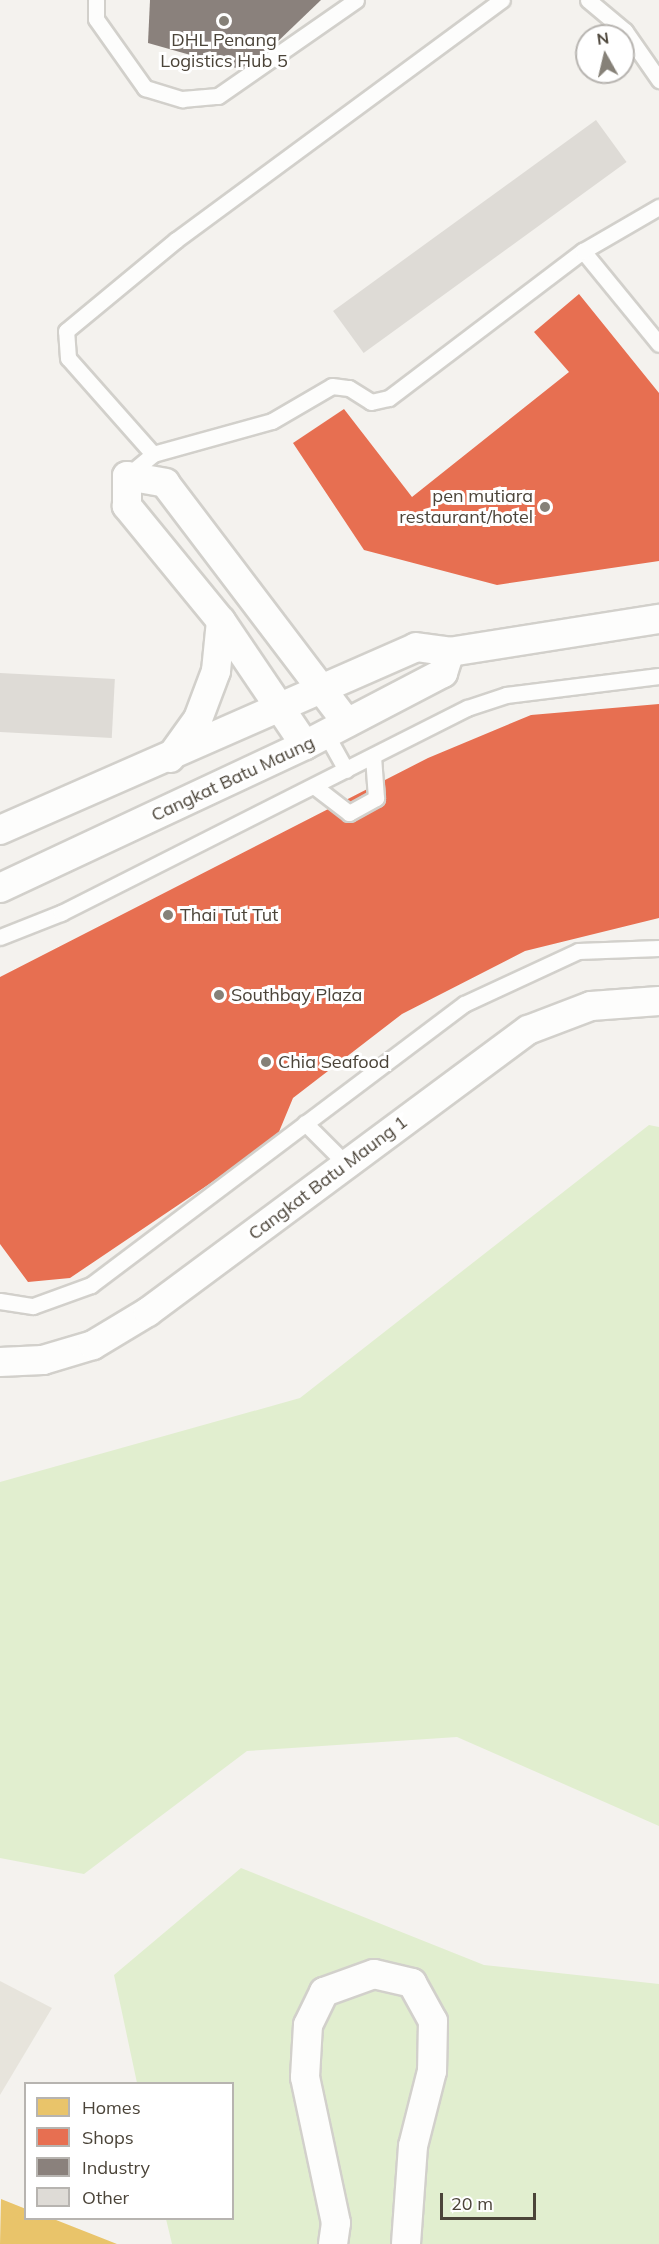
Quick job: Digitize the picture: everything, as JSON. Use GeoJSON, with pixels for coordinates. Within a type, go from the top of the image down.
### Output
{"type":"FeatureCollection","features":[{"type":"Feature","properties":{"kind":"street"},"geometry":{"type":"LineString","coordinates":[[127,476],[165,483],[324,687],[326,734],[281,709],[221,621],[127,506],[127,476]]}},
{"type":"Feature","properties":{"kind":"street"},"geometry":{"type":"LineString","coordinates":[[0,830],[169,760],[324,687],[416,647],[450,652],[659,619]]}},
{"type":"Feature","properties":{"kind":"street"},"geometry":{"type":"LineString","coordinates":[[169,760],[198,719],[213,680],[221,621]]}},
{"type":"Feature","properties":{"kind":"street","name":"Cangkat Batu Maung"},"geometry":{"type":"LineString","coordinates":[[0,888],[326,734],[443,673],[450,652]]}},
{"type":"Feature","properties":{"kind":"street","name":"Cangkat Batu Maung 1"},"geometry":{"type":"LineString","coordinates":[[0,1362],[43,1360],[93,1345],[148,1312],[528,1030],[591,1006],[659,1001]]}},
{"type":"Feature","properties":{"kind":"street"},"geometry":{"type":"LineString","coordinates":[[333,2244],[336,2223],[305,2077],[308,2025],[324,1992],[374,1974],[412,1983],[432,2021],[432,2071],[413,2146],[406,2244]]}},
{"type":"Feature","properties":{"kind":"lane"},"geometry":{"type":"LineString","coordinates":[[96,0],[96,19],[124,64],[145,88],[182,99],[218,96],[356,0]]}},
{"type":"Feature","properties":{"kind":"lane"},"geometry":{"type":"LineString","coordinates":[[153,454],[68,358],[66,330],[176,240],[502,0]]}},
{"type":"Feature","properties":{"kind":"lane"},"geometry":{"type":"LineString","coordinates":[[588,0],[625,31],[659,80]]}},
{"type":"Feature","properties":{"kind":"lane"},"geometry":{"type":"LineString","coordinates":[[127,476],[153,454],[272,421],[332,386],[381,401],[584,251],[659,207]]}},
{"type":"Feature","properties":{"kind":"lane"},"geometry":{"type":"LineString","coordinates":[[584,251],[659,344]]}},
{"type":"Feature","properties":{"kind":"lane"},"geometry":{"type":"LineString","coordinates":[[0,937],[62,913],[373,756],[506,695],[659,676]]}},
{"type":"Feature","properties":{"kind":"lane"},"geometry":{"type":"LineString","coordinates":[[326,734],[346,770]]}},
{"type":"Feature","properties":{"kind":"lane"},"geometry":{"type":"LineString","coordinates":[[314,786],[349,813],[376,798],[373,756]]}},
{"type":"Feature","properties":{"kind":"lane"},"geometry":{"type":"LineString","coordinates":[[0,1301],[33,1306],[91,1285],[464,1004],[525,972],[578,951],[659,948]]}},
{"type":"Feature","properties":{"kind":"lane"},"geometry":{"type":"LineString","coordinates":[[305,1123],[346,1164]]}},
{"type":"Feature","properties":{"kind":"shaded area"},"geometry":{"type":"Polygon","coordinates":[[[0,1981],[52,2008],[0,2095],[0,1981]]]}},
{"type":"Feature","properties":{"kind":"green space"},"geometry":{"type":"Polygon","coordinates":[[[649,1125],[659,1127],[659,1826],[457,1737],[247,1751],[84,1874],[0,1858],[0,1482],[300,1398],[649,1125]]]}},
{"type":"Feature","properties":{"kind":"green space"},"geometry":{"type":"Polygon","coordinates":[[[241,1868],[484,1965],[659,1984],[659,2244],[172,2244],[166,2220],[234,2220],[234,2082],[137,2082],[114,1975],[241,1868]]]}},
{"type":"Feature","properties":{"kind":"building: Homes"},"geometry":{"type":"Polygon","coordinates":[[[1,2199],[24,2208],[24,2220],[56,2220],[117,2244],[0,2244],[1,2199]]]}},
{"type":"Feature","properties":{"kind":"building: Shops"},"geometry":{"type":"Polygon","coordinates":[[[579,294],[659,393],[659,561],[497,585],[364,550],[293,443],[344,409],[412,497],[569,372],[534,332],[579,294]]]}},
{"type":"Feature","properties":{"kind":"building: Shops","name":"Southbay Plaza"},"geometry":{"type":"Polygon","coordinates":[[[659,704],[659,918],[525,951],[402,1014],[293,1098],[276,1139],[70,1278],[28,1282],[0,1244],[0,977],[428,758],[531,715],[659,704]]]}},
{"type":"Feature","properties":{"kind":"building: Industry","name":"DHL Penang Logistics Hub 5"},"geometry":{"type":"Polygon","coordinates":[[[150,0],[321,0],[247,71],[148,43],[150,0]]]}},
{"type":"Feature","properties":{"kind":"building: Other"},"geometry":{"type":"Polygon","coordinates":[[[596,120],[627,162],[364,353],[333,311],[596,120]]]}},
{"type":"Feature","properties":{"kind":"building: Other"},"geometry":{"type":"Polygon","coordinates":[[[0,673],[115,679],[112,738],[0,732],[0,673]]]}},
{"type":"Feature","properties":{"kind":"place","name":"DHL Penang Logistics Hub 5"},"geometry":{"type":"Point","coordinates":[224,21]}},
{"type":"Feature","properties":{"kind":"place","name":"pen mutiara restaurant/hotel"},"geometry":{"type":"Point","coordinates":[545,507]}},
{"type":"Feature","properties":{"kind":"place","name":"Thai Tut Tut"},"geometry":{"type":"Point","coordinates":[168,915]}},
{"type":"Feature","properties":{"kind":"place","name":"Southbay Plaza"},"geometry":{"type":"Point","coordinates":[219,995]}},
{"type":"Feature","properties":{"kind":"place","name":"Chia Seafood"},"geometry":{"type":"Point","coordinates":[266,1062]}}]}
